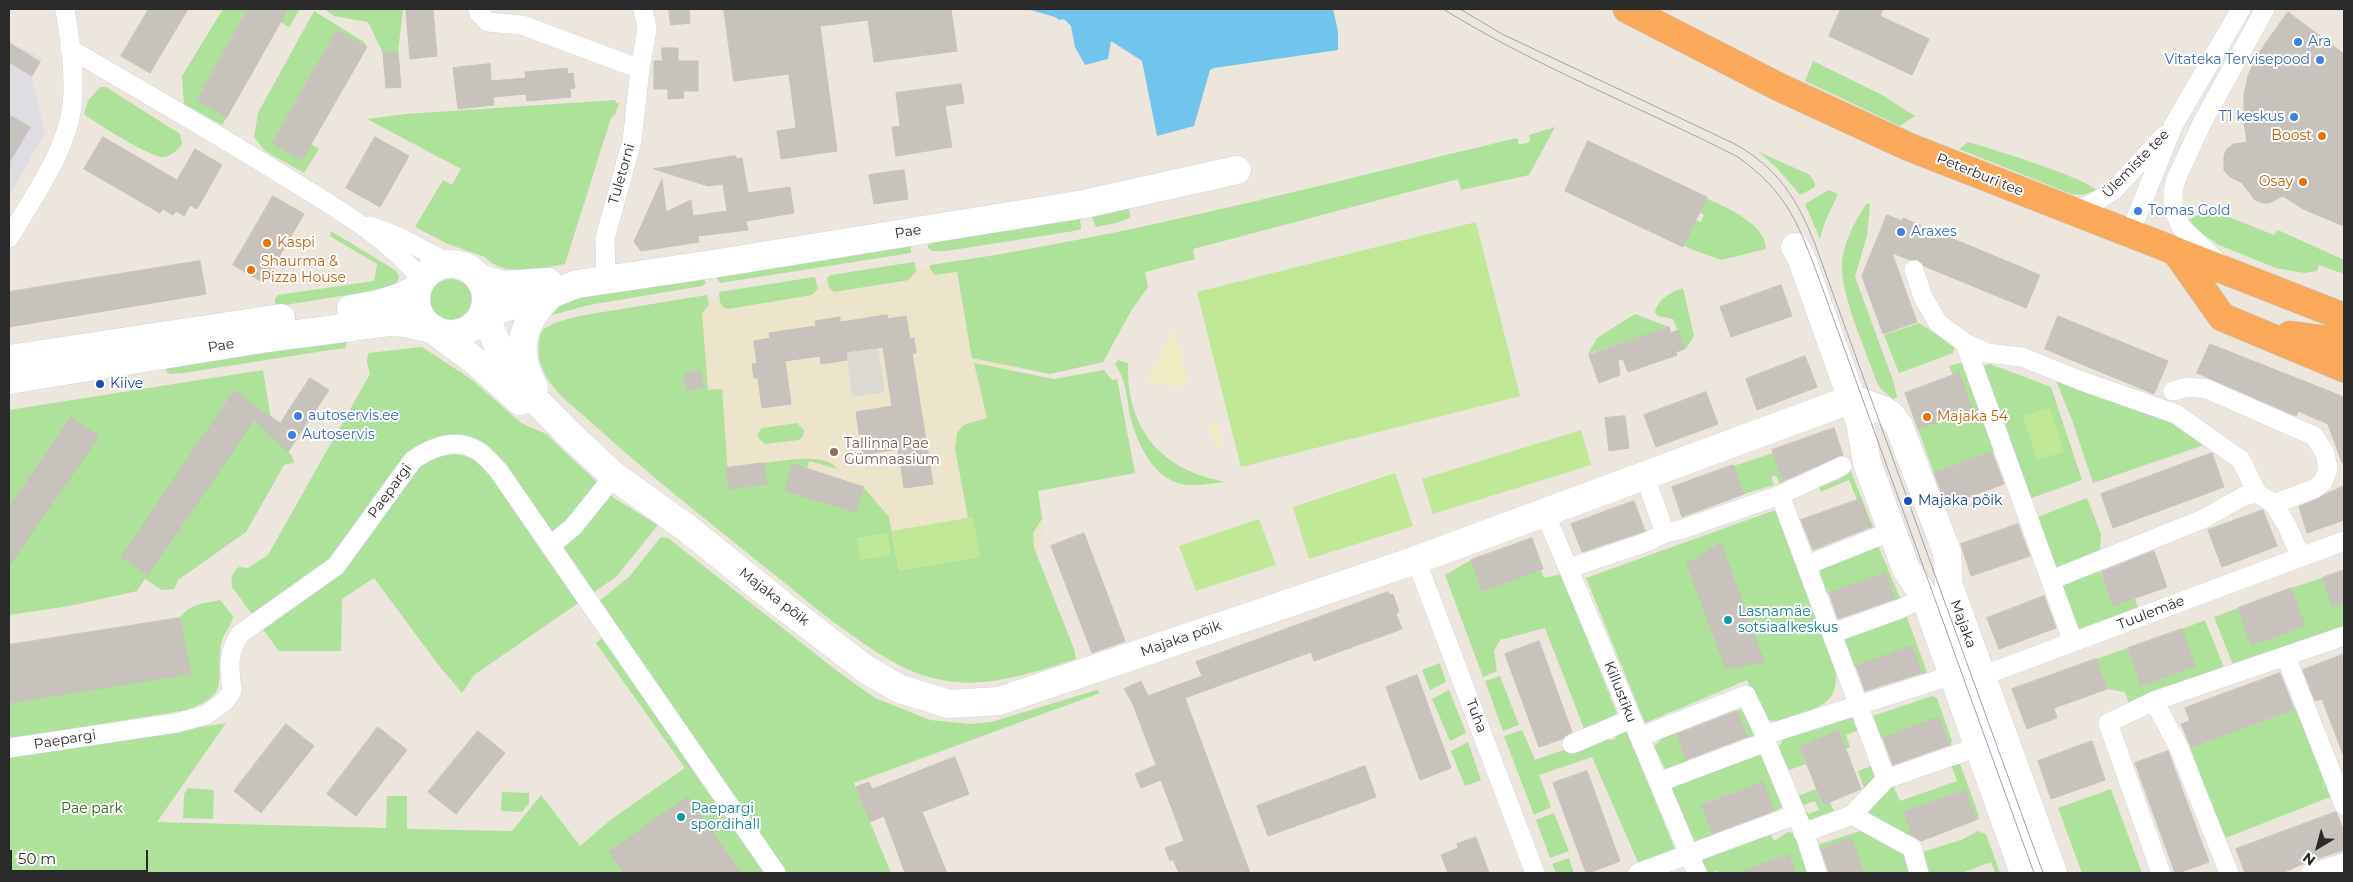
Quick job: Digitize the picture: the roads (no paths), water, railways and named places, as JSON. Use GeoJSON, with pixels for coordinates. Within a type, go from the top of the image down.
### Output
{"type":"FeatureCollection","features":[{"type":"Feature","properties":{"kind":"highway","name":"Peterburi tee"},"geometry":{"type":"LineString","coordinates":[[1626,9],[1835,114],[1909,146],[2069,211],[2344,317]]}},
{"type":"Feature","properties":{"kind":"highway"},"geometry":{"type":"LineString","coordinates":[[2176,252],[2222,317],[2344,368]]}},
{"type":"Feature","properties":{"kind":"highway"},"geometry":{"type":"LineString","coordinates":[[2251,330],[2334,341],[2344,345]]}},
{"type":"Feature","properties":{"kind":"street"},"geometry":{"type":"LineString","coordinates":[[9,238],[52,163],[64,132],[73,93],[65,9]]}},
{"type":"Feature","properties":{"kind":"street"},"geometry":{"type":"LineString","coordinates":[[478,9],[488,22],[522,25],[640,69]]}},
{"type":"Feature","properties":{"kind":"street","name":"Tuletorni"},"geometry":{"type":"LineString","coordinates":[[606,279],[605,238],[632,140],[640,69],[647,29],[643,9]]}},
{"type":"Feature","properties":{"kind":"street","name":"Ülemiste tee"},"geometry":{"type":"LineString","coordinates":[[2130,233],[2173,126],[2241,9]]}},
{"type":"Feature","properties":{"kind":"street","name":"Ülemiste tee"},"geometry":{"type":"LineString","coordinates":[[2233,275],[2181,227],[2173,209],[2172,192],[2176,179],[2203,121],[2265,9]]}},
{"type":"Feature","properties":{"kind":"street"},"geometry":{"type":"LineString","coordinates":[[70,49],[242,149],[355,220],[399,256],[420,284]]}},
{"type":"Feature","properties":{"kind":"street","name":"Ülemiste tee"},"geometry":{"type":"LineString","coordinates":[[2069,211],[2100,201],[2113,191],[2173,126]]}},
{"type":"Feature","properties":{"kind":"street","name":"Pae"},"geometry":{"type":"LineString","coordinates":[[484,314],[551,294],[577,284],[715,264],[1084,204],[1237,170]]}},
{"type":"Feature","properties":{"kind":"street"},"geometry":{"type":"LineString","coordinates":[[355,220],[398,236],[450,264],[466,267],[479,278],[486,293],[484,314],[475,326],[462,333],[447,335],[432,329],[423,321],[417,310],[420,284],[433,269],[450,264]]}},
{"type":"Feature","properties":{"kind":"street","name":"Majaka"},"geometry":{"type":"LineString","coordinates":[[1795,247],[1801,257],[1822,314],[1860,401],[1860,422],[1865,457],[1906,569],[1924,598],[2024,873]]}},
{"type":"Feature","properties":{"kind":"street"},"geometry":{"type":"LineString","coordinates":[[1914,270],[1923,298],[1938,323],[1965,344],[1987,353],[2022,357],[2079,380],[2176,414],[2241,460],[2257,493],[2274,504],[2288,526],[2301,557]]}},
{"type":"Feature","properties":{"kind":"street","name":"Pae"},"geometry":{"type":"LineString","coordinates":[[479,278],[502,285],[544,282],[577,284]]}},
{"type":"Feature","properties":{"kind":"street","name":"Pae"},"geometry":{"type":"LineString","coordinates":[[9,359],[224,325],[386,303],[400,298],[420,284]]}},
{"type":"Feature","properties":{"kind":"street"},"geometry":{"type":"LineString","coordinates":[[542,405],[528,377],[522,356],[523,338],[524,330],[535,310],[551,294]]}},
{"type":"Feature","properties":{"kind":"street","name":"Majaka põik"},"geometry":{"type":"LineString","coordinates":[[484,314],[503,357],[518,382],[614,476],[688,529],[782,605],[867,670],[900,689],[949,704],[999,701],[1416,560],[1644,474],[1860,401]]}},
{"type":"Feature","properties":{"kind":"street","name":"Pae"},"geometry":{"type":"LineString","coordinates":[[9,380],[365,324],[406,323],[432,329]]}},
{"type":"Feature","properties":{"kind":"street","name":"Majaka põik"},"geometry":{"type":"LineString","coordinates":[[432,329],[479,364],[523,404],[569,434]]}},
{"type":"Feature","properties":{"kind":"street"},"geometry":{"type":"LineString","coordinates":[[1965,344],[2073,642]]}},
{"type":"Feature","properties":{"kind":"street"},"geometry":{"type":"LineString","coordinates":[[2173,391],[2188,388],[2207,390],[2314,436],[2324,453],[2328,469],[2322,482],[2314,489],[2274,504]]}},
{"type":"Feature","properties":{"kind":"street","name":"Majaka"},"geometry":{"type":"LineString","coordinates":[[1860,401],[1891,415],[1904,435],[1947,552],[1949,586],[2053,873]]}},
{"type":"Feature","properties":{"kind":"street","name":"Paepargi"},"geometry":{"type":"LineString","coordinates":[[9,748],[176,723],[206,715],[225,702],[232,691],[229,660],[231,648],[240,634],[336,566],[412,460],[427,450],[459,443],[478,451],[498,470],[776,873]]}},
{"type":"Feature","properties":{"kind":"street"},"geometry":{"type":"LineString","coordinates":[[1570,568],[1647,542],[1665,533],[1680,530],[1780,495],[1842,466]]}},
{"type":"Feature","properties":{"kind":"street"},"geometry":{"type":"LineString","coordinates":[[1644,474],[1665,533]]}},
{"type":"Feature","properties":{"kind":"street"},"geometry":{"type":"LineString","coordinates":[[550,546],[573,527],[614,476]]}},
{"type":"Feature","properties":{"kind":"street"},"geometry":{"type":"LineString","coordinates":[[2051,580],[2203,519],[2244,496],[2257,493]]}},
{"type":"Feature","properties":{"kind":"street"},"geometry":{"type":"LineString","coordinates":[[1780,495],[1886,779]]}},
{"type":"Feature","properties":{"kind":"street","name":"Killustiku"},"geometry":{"type":"LineString","coordinates":[[1544,511],[1570,568],[1631,720],[1697,873]]}},
{"type":"Feature","properties":{"kind":"street"},"geometry":{"type":"LineString","coordinates":[[1807,565],[1892,531]]}},
{"type":"Feature","properties":{"kind":"street","name":"Tuulemäe"},"geometry":{"type":"LineString","coordinates":[[1659,782],[1766,739],[1858,706],[1955,680],[1982,676],[2344,541]]}},
{"type":"Feature","properties":{"kind":"street","name":"Tuha"},"geometry":{"type":"LineString","coordinates":[[1416,560],[1535,873]]}},
{"type":"Feature","properties":{"kind":"street"},"geometry":{"type":"LineString","coordinates":[[1832,633],[1900,609],[1924,598]]}},
{"type":"Feature","properties":{"kind":"street"},"geometry":{"type":"LineString","coordinates":[[2161,873],[2108,723],[2154,701],[2286,658],[2344,636]]}},
{"type":"Feature","properties":{"kind":"street"},"geometry":{"type":"LineString","coordinates":[[2286,658],[2344,805]]}},
{"type":"Feature","properties":{"kind":"street"},"geometry":{"type":"LineString","coordinates":[[1639,737],[1746,695],[1766,739],[1803,833],[1816,873]]}},
{"type":"Feature","properties":{"kind":"street"},"geometry":{"type":"LineString","coordinates":[[2154,701],[2179,748],[2229,873]]}},
{"type":"Feature","properties":{"kind":"street"},"geometry":{"type":"LineString","coordinates":[[1572,744],[1631,720]]}},
{"type":"Feature","properties":{"kind":"street"},"geometry":{"type":"LineString","coordinates":[[1803,833],[1852,815],[1886,779],[2004,737]]}},
{"type":"Feature","properties":{"kind":"street"},"geometry":{"type":"LineString","coordinates":[[1638,873],[1795,815]]}},
{"type":"Feature","properties":{"kind":"street"},"geometry":{"type":"LineString","coordinates":[[1852,815],[1912,848],[1919,873]]}},
{"type":"Feature","properties":{"kind":"street"},"geometry":{"type":"LineString","coordinates":[[2310,873],[2344,863]]}},
{"type":"Feature","properties":{"kind":"water"},"geometry":{"type":"Polygon","coordinates":[[[1027,9],[1333,9],[1338,31],[1338,50],[1214,68],[1210,70],[1194,126],[1157,136],[1142,61],[1111,41],[1108,59],[1085,65],[1075,47],[1071,26],[1064,19],[1059,20],[1055,17],[1027,9]]]}},
{"type":"Feature","properties":{"kind":"tram line"},"geometry":{"type":"LineString","coordinates":[[1443,9],[1515,50],[1738,157],[1770,185],[1791,213],[1799,228],[1821,284],[2034,873]]}},
{"type":"Feature","properties":{"kind":"tram line"},"geometry":{"type":"LineString","coordinates":[[1460,9],[1502,34],[1735,144],[1764,164],[1785,186],[1801,213],[1815,244],[2043,873]]}},
{"type":"Feature","properties":{"kind":"place","name":"Ara"},"geometry":{"type":"Point","coordinates":[2298,42]}},
{"type":"Feature","properties":{"kind":"place","name":"Vitateka Tervisepood"},"geometry":{"type":"Point","coordinates":[2320,60]}},
{"type":"Feature","properties":{"kind":"place","name":"T1 keskus"},"geometry":{"type":"Point","coordinates":[2294,117]}},
{"type":"Feature","properties":{"kind":"place","name":"Boost"},"geometry":{"type":"Point","coordinates":[2322,136]}},
{"type":"Feature","properties":{"kind":"place","name":"Osay"},"geometry":{"type":"Point","coordinates":[2303,182]}},
{"type":"Feature","properties":{"kind":"place","name":"Tomas Gold"},"geometry":{"type":"Point","coordinates":[2138,211]}},
{"type":"Feature","properties":{"kind":"place","name":"Araxes"},"geometry":{"type":"Point","coordinates":[1901,232]}},
{"type":"Feature","properties":{"kind":"place","name":"Kaspi"},"geometry":{"type":"Point","coordinates":[267,243]}},
{"type":"Feature","properties":{"kind":"place","name":"Shaurma & Pizza House"},"geometry":{"type":"Point","coordinates":[251,270]}},
{"type":"Feature","properties":{"kind":"place","name":"Kiive"},"geometry":{"type":"Point","coordinates":[100,384]}},
{"type":"Feature","properties":{"kind":"place","name":"autoservis.ee"},"geometry":{"type":"Point","coordinates":[298,416]}},
{"type":"Feature","properties":{"kind":"place","name":"Majaka 54"},"geometry":{"type":"Point","coordinates":[1927,417]}},
{"type":"Feature","properties":{"kind":"place","name":"Autoservis"},"geometry":{"type":"Point","coordinates":[292,435]}},
{"type":"Feature","properties":{"kind":"place","name":"Tallinna Pae Gümnaasium"},"geometry":{"type":"Point","coordinates":[834,452]}},
{"type":"Feature","properties":{"kind":"place","name":"Majaka põik"},"geometry":{"type":"Point","coordinates":[1908,501]}},
{"type":"Feature","properties":{"kind":"place","name":"Lasnamäe sotsiaalkeskus"},"geometry":{"type":"Point","coordinates":[1728,620]}},
{"type":"Feature","properties":{"kind":"place","name":"Paepargi spordihall"},"geometry":{"type":"Point","coordinates":[681,817]}},
{"type":"Feature","properties":{"kind":"park label","name":"Pae park"},"geometry":{"type":"Point","coordinates":[92,809]}}]}
